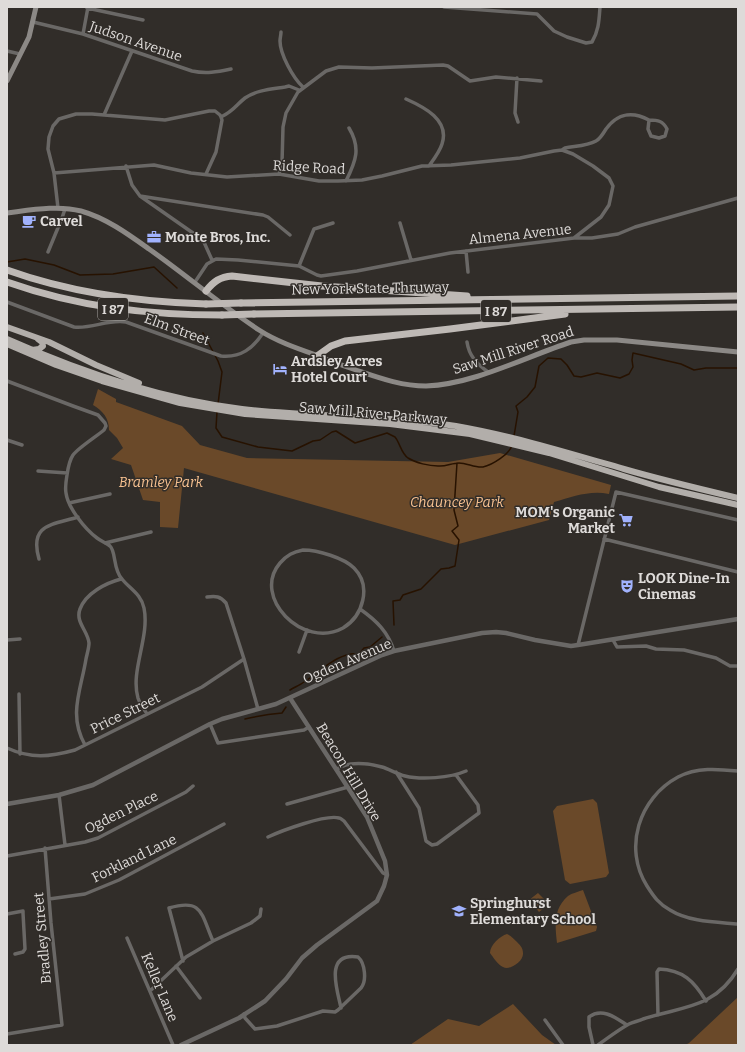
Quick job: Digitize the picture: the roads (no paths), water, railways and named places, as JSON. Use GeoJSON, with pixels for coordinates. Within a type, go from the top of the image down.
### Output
{"type":"FeatureCollection","features":[{"type":"Feature","properties":{"kind":"highway","name":"New York State Thruway"},"geometry":{"type":"LineString","coordinates":[[7,270],[62,287],[110,296],[158,302],[206,304],[738,296]]}},
{"type":"Feature","properties":{"kind":"highway"},"geometry":{"type":"LineString","coordinates":[[206,291],[216,280],[232,276],[329,286],[505,299]]}},
{"type":"Feature","properties":{"kind":"highway","name":"New York State Thruway"},"geometry":{"type":"LineString","coordinates":[[7,282],[57,297],[109,308],[157,313],[222,315],[738,307]]}},
{"type":"Feature","properties":{"kind":"highway"},"geometry":{"type":"LineString","coordinates":[[317,356],[335,344],[350,340],[456,329],[529,318],[609,309]]}},
{"type":"Feature","properties":{"kind":"highway"},"geometry":{"type":"LineString","coordinates":[[7,327],[49,342],[105,369],[171,395]]}},
{"type":"Feature","properties":{"kind":"highway"},"geometry":{"type":"LineString","coordinates":[[32,350],[40,348],[43,345],[42,342],[33,337]]}},
{"type":"Feature","properties":{"kind":"highway","name":"Saw Mill River Parkway"},"geometry":{"type":"LineString","coordinates":[[7,339],[32,350],[103,376],[210,407]]}},
{"type":"Feature","properties":{"kind":"highway","name":"Saw Mill River Parkway"},"geometry":{"type":"LineString","coordinates":[[7,344],[56,365],[165,400],[224,409],[407,420],[456,426],[738,498]]}},
{"type":"Feature","properties":{"kind":"highway","name":"Saw Mill River Parkway"},"geometry":{"type":"LineString","coordinates":[[519,442],[643,483],[738,505]]}},
{"type":"Feature","properties":{"kind":"main road"},"geometry":{"type":"LineString","coordinates":[[7,80],[29,37],[36,7]]}},
{"type":"Feature","properties":{"kind":"main road","name":"Saw Mill River Road"},"geometry":{"type":"LineString","coordinates":[[7,213],[58,208],[81,211],[106,221],[134,238],[263,333],[283,343],[317,356],[374,376],[407,385],[442,384],[461,381],[558,346],[584,340],[617,340],[738,352]]}},
{"type":"Feature","properties":{"kind":"street"},"geometry":{"type":"LineString","coordinates":[[444,7],[537,14],[554,31],[586,43],[592,42],[595,37],[599,25],[600,7]]}},
{"type":"Feature","properties":{"kind":"street"},"geometry":{"type":"LineString","coordinates":[[83,34],[88,8],[143,20]]}},
{"type":"Feature","properties":{"kind":"street","name":"Judson Avenue"},"geometry":{"type":"LineString","coordinates":[[33,22],[83,34],[203,74],[231,70]]}},
{"type":"Feature","properties":{"kind":"street"},"geometry":{"type":"LineString","coordinates":[[282,32],[279,40],[282,54],[302,87]]}},
{"type":"Feature","properties":{"kind":"street"},"geometry":{"type":"LineString","coordinates":[[7,51],[20,54]]}},
{"type":"Feature","properties":{"kind":"street"},"geometry":{"type":"LineString","coordinates":[[104,115],[132,51]]}},
{"type":"Feature","properties":{"kind":"street"},"geometry":{"type":"LineString","coordinates":[[280,174],[282,163],[283,127],[286,113],[299,90],[326,71],[339,67],[372,68],[443,65],[448,66],[470,82],[496,77],[541,80]]}},
{"type":"Feature","properties":{"kind":"street"},"geometry":{"type":"LineString","coordinates":[[517,78],[514,113],[518,122]]}},
{"type":"Feature","properties":{"kind":"street"},"geometry":{"type":"LineString","coordinates":[[221,117],[228,114],[245,98],[252,94],[285,86],[299,90]]}},
{"type":"Feature","properties":{"kind":"street"},"geometry":{"type":"LineString","coordinates":[[406,99],[426,109],[441,123],[444,136],[442,144],[430,166]]}},
{"type":"Feature","properties":{"kind":"street"},"geometry":{"type":"LineString","coordinates":[[58,208],[54,173],[48,149],[49,137],[53,126],[59,119],[76,114],[165,120],[215,111],[220,115],[222,120],[216,152],[206,174]]}},
{"type":"Feature","properties":{"kind":"street","name":"Ridge Road"},"geometry":{"type":"LineString","coordinates":[[54,173],[126,166],[154,165],[191,173],[227,177],[280,174],[319,181],[346,181],[382,176],[409,169],[520,158],[562,150],[565,148],[594,142],[599,139],[610,123],[623,116],[633,114],[642,116],[649,120]]}},
{"type":"Feature","properties":{"kind":"street"},"geometry":{"type":"LineString","coordinates":[[649,120],[658,121],[665,125],[667,129],[665,136],[655,138],[651,136],[648,129],[649,120]]}},
{"type":"Feature","properties":{"kind":"street"},"geometry":{"type":"LineString","coordinates":[[346,181],[354,163],[357,150],[354,136],[349,128]]}},
{"type":"Feature","properties":{"kind":"street"},"geometry":{"type":"LineString","coordinates":[[562,150],[573,154],[593,166],[609,178],[613,186],[610,206],[601,217],[574,238]]}},
{"type":"Feature","properties":{"kind":"street"},"geometry":{"type":"LineString","coordinates":[[126,166],[132,186],[140,196],[204,240],[212,260]]}},
{"type":"Feature","properties":{"kind":"street"},"geometry":{"type":"LineString","coordinates":[[140,196],[263,215],[268,217],[290,235]]}},
{"type":"Feature","properties":{"kind":"street","name":"Almena Avenue"},"geometry":{"type":"LineString","coordinates":[[299,266],[321,276],[466,251],[574,238],[592,238],[621,233],[635,227],[738,198]]}},
{"type":"Feature","properties":{"kind":"street"},"geometry":{"type":"LineString","coordinates":[[48,252],[65,209]]}},
{"type":"Feature","properties":{"kind":"street"},"geometry":{"type":"LineString","coordinates":[[195,282],[207,264],[212,260],[238,260],[299,266],[314,229],[333,223]]}},
{"type":"Feature","properties":{"kind":"street"},"geometry":{"type":"LineString","coordinates":[[400,223],[411,260]]}},
{"type":"Feature","properties":{"kind":"street"},"geometry":{"type":"LineString","coordinates":[[466,251],[468,272]]}},
{"type":"Feature","properties":{"kind":"street","name":"Elm Street"},"geometry":{"type":"LineString","coordinates":[[7,302],[74,327],[84,327],[118,321],[124,322],[223,356],[236,355],[248,350],[257,342],[263,333]]}},
{"type":"Feature","properties":{"kind":"street"},"geometry":{"type":"LineString","coordinates":[[467,342],[468,350],[476,363],[488,372]]}},
{"type":"Feature","properties":{"kind":"street"},"geometry":{"type":"LineString","coordinates":[[7,381],[98,415],[104,420],[106,426],[104,430],[74,455],[69,464],[66,494],[69,502],[84,526],[113,550],[117,572],[121,579],[140,597],[144,606],[144,639],[137,681],[137,690],[138,700],[147,714]]}},
{"type":"Feature","properties":{"kind":"street"},"geometry":{"type":"LineString","coordinates":[[7,440],[22,445]]}},
{"type":"Feature","properties":{"kind":"street"},"geometry":{"type":"LineString","coordinates":[[38,471],[67,473]]}},
{"type":"Feature","properties":{"kind":"street"},"geometry":{"type":"LineString","coordinates":[[578,645],[616,492],[738,520]]}},
{"type":"Feature","properties":{"kind":"street"},"geometry":{"type":"LineString","coordinates":[[69,502],[110,494]]}},
{"type":"Feature","properties":{"kind":"street"},"geometry":{"type":"LineString","coordinates":[[39,559],[36,550],[38,534],[44,527],[78,517]]}},
{"type":"Feature","properties":{"kind":"street"},"geometry":{"type":"LineString","coordinates":[[105,543],[151,532]]}},
{"type":"Feature","properties":{"kind":"street"},"geometry":{"type":"LineString","coordinates":[[604,540],[738,572]]}},
{"type":"Feature","properties":{"kind":"street"},"geometry":{"type":"LineString","coordinates":[[303,550],[314,551],[342,560],[353,567],[360,577],[364,587],[363,601],[360,609],[349,623],[339,629],[321,633],[296,626],[284,616],[278,606],[272,584],[274,571],[291,553],[303,550]]}},
{"type":"Feature","properties":{"kind":"street"},"geometry":{"type":"LineString","coordinates":[[85,745],[81,737],[76,718],[76,702],[89,643],[79,617],[80,610],[86,599],[96,591],[121,579]]}},
{"type":"Feature","properties":{"kind":"street"},"geometry":{"type":"LineString","coordinates":[[207,597],[220,597],[226,603],[258,709]]}},
{"type":"Feature","properties":{"kind":"street"},"geometry":{"type":"LineString","coordinates":[[360,609],[382,628],[390,640],[394,651]]}},
{"type":"Feature","properties":{"kind":"street","name":"Ogden Avenue"},"geometry":{"type":"LineString","coordinates":[[7,804],[59,795],[93,785],[210,724],[222,719],[276,704],[394,651],[482,633],[496,632],[563,645],[578,645],[738,619]]}},
{"type":"Feature","properties":{"kind":"street"},"geometry":{"type":"LineString","coordinates":[[299,652],[307,630]]}},
{"type":"Feature","properties":{"kind":"street"},"geometry":{"type":"LineString","coordinates":[[7,640],[20,639]]}},
{"type":"Feature","properties":{"kind":"street"},"geometry":{"type":"LineString","coordinates":[[613,640],[617,647],[646,646],[656,649],[684,650],[716,658],[730,666],[738,666]]}},
{"type":"Feature","properties":{"kind":"street","name":"Price Street"},"geometry":{"type":"LineString","coordinates":[[7,748],[20,754],[32,756],[53,755],[75,750],[202,687],[244,659]]}},
{"type":"Feature","properties":{"kind":"street"},"geometry":{"type":"LineString","coordinates":[[19,694],[20,754]]}},
{"type":"Feature","properties":{"kind":"street","name":"Beacon Hill Drive"},"geometry":{"type":"LineString","coordinates":[[290,698],[367,817],[385,861],[387,875]]}},
{"type":"Feature","properties":{"kind":"street"},"geometry":{"type":"LineString","coordinates":[[210,724],[218,742],[304,730],[309,727]]}},
{"type":"Feature","properties":{"kind":"street"},"geometry":{"type":"LineString","coordinates":[[336,769],[343,765],[360,764],[382,767],[405,776],[420,778],[456,774],[466,771]]}},
{"type":"Feature","properties":{"kind":"street"},"geometry":{"type":"LineString","coordinates":[[738,771],[707,769],[691,772],[668,783],[654,796],[644,809],[636,835],[636,854],[639,869],[644,882],[656,900],[671,911],[697,920],[738,924]]}},
{"type":"Feature","properties":{"kind":"street"},"geometry":{"type":"LineString","coordinates":[[396,772],[419,808],[426,841],[432,846],[480,813],[478,805],[456,774]]}},
{"type":"Feature","properties":{"kind":"street","name":"Ogden Place"},"geometry":{"type":"LineString","coordinates":[[7,856],[98,838],[186,792],[193,786]]}},
{"type":"Feature","properties":{"kind":"street"},"geometry":{"type":"LineString","coordinates":[[287,804],[348,787]]}},
{"type":"Feature","properties":{"kind":"street"},"geometry":{"type":"LineString","coordinates":[[59,795],[64,845]]}},
{"type":"Feature","properties":{"kind":"street"},"geometry":{"type":"LineString","coordinates":[[182,1045],[244,1014],[265,1001],[286,979],[302,958],[317,945],[377,901],[384,886],[387,875],[383,873],[344,820],[331,817],[288,829],[268,837]]}},
{"type":"Feature","properties":{"kind":"street","name":"Forkland Lane"},"geometry":{"type":"LineString","coordinates":[[49,899],[85,894],[118,880],[224,824]]}},
{"type":"Feature","properties":{"kind":"street","name":"Bradley Street"},"geometry":{"type":"LineString","coordinates":[[7,1034],[62,1025],[45,848]]}},
{"type":"Feature","properties":{"kind":"street"},"geometry":{"type":"LineString","coordinates":[[183,961],[169,908],[188,904],[194,906],[200,912],[213,941]]}},
{"type":"Feature","properties":{"kind":"street"},"geometry":{"type":"LineString","coordinates":[[150,991],[186,957],[213,941],[251,923],[260,916],[261,909]]}},
{"type":"Feature","properties":{"kind":"street"},"geometry":{"type":"LineString","coordinates":[[7,914],[23,911],[25,950],[15,954]]}},
{"type":"Feature","properties":{"kind":"street","name":"Keller Lane"},"geometry":{"type":"LineString","coordinates":[[127,938],[173,1045]]}},
{"type":"Feature","properties":{"kind":"street"},"geometry":{"type":"LineString","coordinates":[[244,1014],[245,1018],[255,1029],[277,1026],[323,1011],[335,1012],[341,1008],[364,985],[364,970],[362,961],[358,957],[348,956],[340,960],[336,966],[336,981],[341,1008]]}},
{"type":"Feature","properties":{"kind":"street"},"geometry":{"type":"LineString","coordinates":[[176,966],[200,998]]}},
{"type":"Feature","properties":{"kind":"street"},"geometry":{"type":"LineString","coordinates":[[658,1015],[657,972],[659,969],[667,969],[691,980],[697,986],[706,1001]]}},
{"type":"Feature","properties":{"kind":"street"},"geometry":{"type":"LineString","coordinates":[[598,1045],[627,1025],[694,1006],[706,1001],[718,993],[731,980],[738,969]]}},
{"type":"Feature","properties":{"kind":"street"},"geometry":{"type":"LineString","coordinates":[[593,1045],[589,1027],[589,1017],[592,1015],[597,1013],[607,1013],[627,1025]]}},
{"type":"Feature","properties":{"kind":"street"},"geometry":{"type":"LineString","coordinates":[[545,1020],[564,1045]]}},
{"type":"Feature","properties":{"kind":"waterway"},"geometry":{"type":"LineString","coordinates":[[7,262],[25,259],[54,265],[80,275],[113,274],[154,267],[177,288]]}},
{"type":"Feature","properties":{"kind":"waterway"},"geometry":{"type":"LineString","coordinates":[[203,333],[218,361],[222,372],[218,404]]}},
{"type":"Feature","properties":{"kind":"waterway"},"geometry":{"type":"LineString","coordinates":[[514,436],[518,412],[516,406],[527,397],[535,387],[539,366],[548,358],[561,359],[574,376],[581,377],[597,373],[620,378],[629,374],[633,367],[633,353],[681,364],[694,370],[706,368],[738,368]]}},
{"type":"Feature","properties":{"kind":"waterway"},"geometry":{"type":"LineString","coordinates":[[217,412],[216,428],[222,437],[258,447],[292,451],[313,441],[320,440],[336,431],[355,443],[387,433],[395,437],[402,451],[408,458],[423,464],[443,466],[459,463],[483,467],[500,459],[508,452],[512,445]]}},
{"type":"Feature","properties":{"kind":"waterway"},"geometry":{"type":"LineString","coordinates":[[394,625],[393,601],[400,600],[403,595],[421,589],[441,569],[455,566],[459,540],[452,531],[458,526],[454,510],[457,463]]}},
{"type":"Feature","properties":{"kind":"waterway"},"geometry":{"type":"LineString","coordinates":[[290,690],[330,663],[344,656],[359,654],[364,648],[370,647],[382,637]]}},
{"type":"Feature","properties":{"kind":"waterway"},"geometry":{"type":"LineString","coordinates":[[245,719],[282,713],[286,707]]}},
{"type":"Feature","properties":{"kind":"place","name":"Carvel"},"geometry":{"type":"Point","coordinates":[29,221]}},
{"type":"Feature","properties":{"kind":"place","name":"Monte Bros, Inc."},"geometry":{"type":"Point","coordinates":[154,237]}},
{"type":"Feature","properties":{"kind":"place","name":"Ardsley Acres Hotel Court"},"geometry":{"type":"Point","coordinates":[280,369]}},
{"type":"Feature","properties":{"kind":"place","name":"MOM's Organic Market"},"geometry":{"type":"Point","coordinates":[626,520]}},
{"type":"Feature","properties":{"kind":"place","name":"LOOK Dine-In Cinemas"},"geometry":{"type":"Point","coordinates":[627,586]}},
{"type":"Feature","properties":{"kind":"place","name":"Springhurst Elementary School"},"geometry":{"type":"Point","coordinates":[459,911]}},
{"type":"Feature","properties":{"kind":"park label","name":"Bramley Park"},"geometry":{"type":"Point","coordinates":[161,482]}},
{"type":"Feature","properties":{"kind":"park label","name":"Chauncey Park"},"geometry":{"type":"Point","coordinates":[457,502]}}]}
